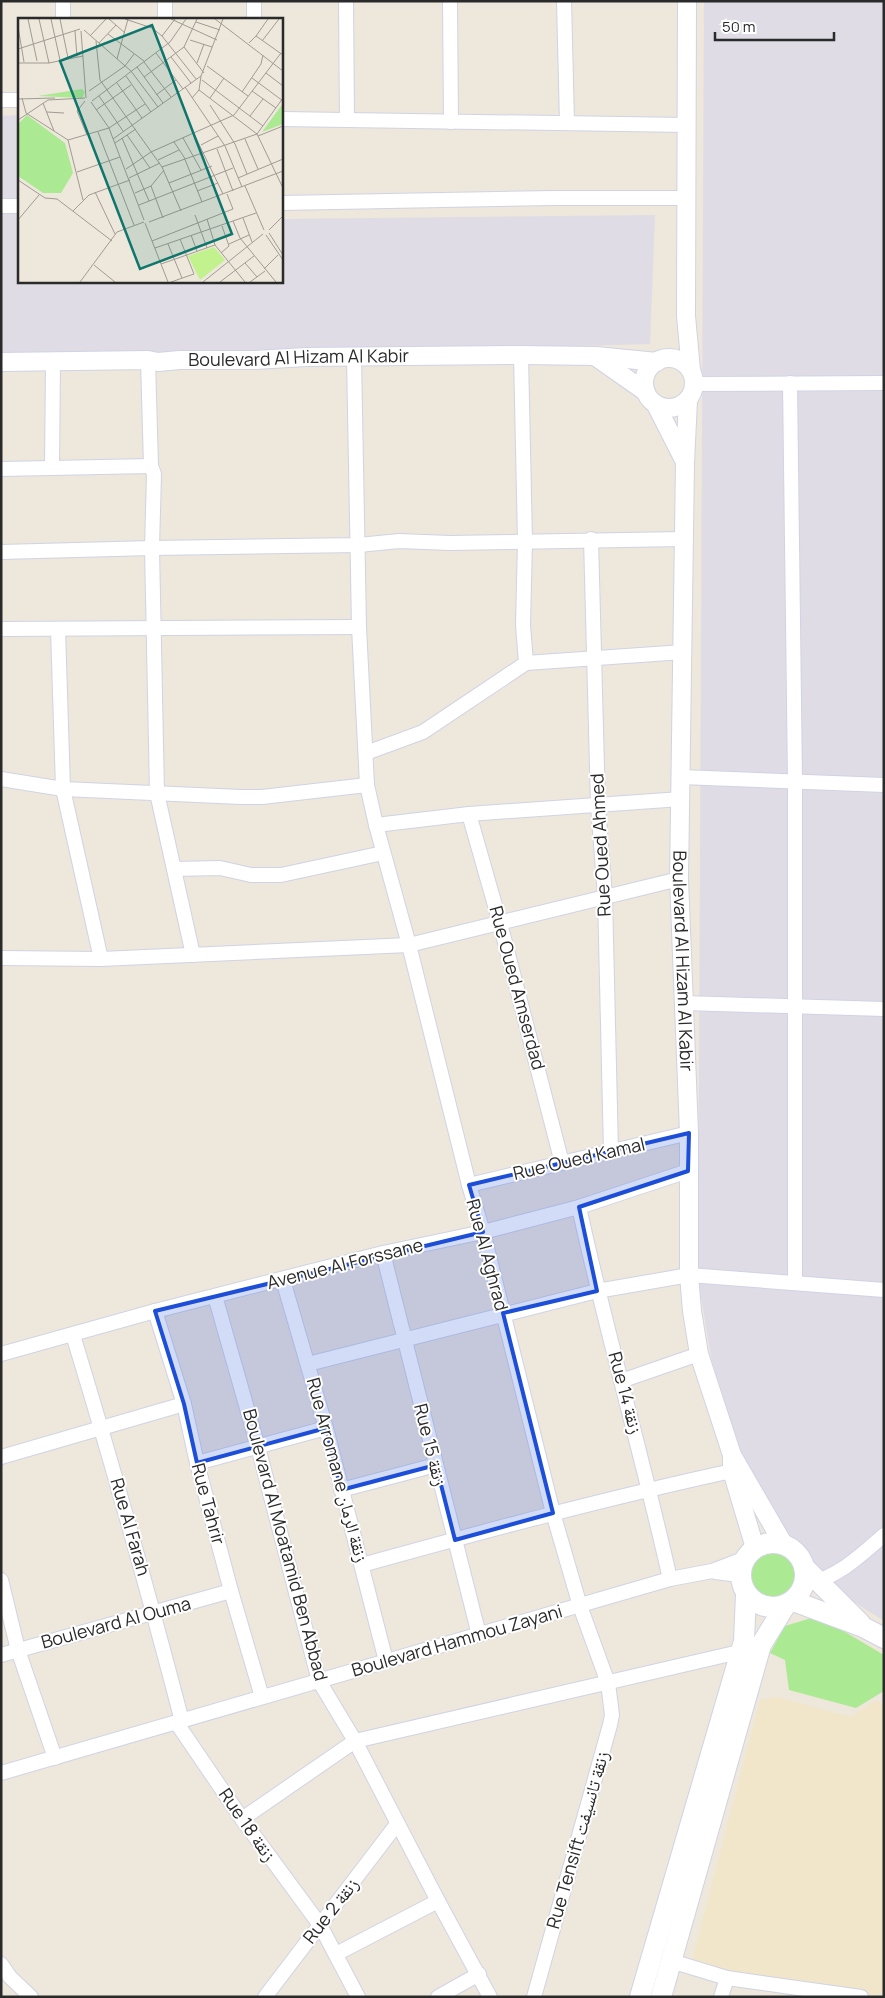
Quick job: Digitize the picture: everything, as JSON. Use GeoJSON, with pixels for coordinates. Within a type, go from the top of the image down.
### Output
{"type":"FeatureCollection","features":[{"type":"Feature","properties":{"kind":"main road"},"geometry":{"type":"LineString","coordinates":[[660,1997],[761,1645],[801,1588],[797,1553],[784,1545],[769,1543],[747,1560],[742,1585],[746,1594],[754,1602],[774,1608],[801,1588]]}},
{"type":"Feature","properties":{"kind":"main road"},"geometry":{"type":"LineString","coordinates":[[801,1588],[884,1638]]}},
{"type":"Feature","properties":{"kind":"main road"},"geometry":{"type":"LineString","coordinates":[[801,1588],[863,1626]]}},
{"type":"Feature","properties":{"kind":"main road"},"geometry":{"type":"LineString","coordinates":[[640,1997],[744,1640],[746,1594]]}},
{"type":"Feature","properties":{"kind":"street"},"geometry":{"type":"LineString","coordinates":[[62,18],[63,1]]}},
{"type":"Feature","properties":{"kind":"street"},"geometry":{"type":"LineString","coordinates":[[165,1],[165,18]]}},
{"type":"Feature","properties":{"kind":"street"},"geometry":{"type":"LineString","coordinates":[[254,1],[254,18]]}},
{"type":"Feature","properties":{"kind":"street"},"geometry":{"type":"LineString","coordinates":[[346,1],[347,120]]}},
{"type":"Feature","properties":{"kind":"street"},"geometry":{"type":"LineString","coordinates":[[450,1],[451,122]]}},
{"type":"Feature","properties":{"kind":"street"},"geometry":{"type":"LineString","coordinates":[[564,1],[567,123]]}},
{"type":"Feature","properties":{"kind":"street"},"geometry":{"type":"LineString","coordinates":[[661,360],[682,362],[691,385],[682,405],[665,408],[651,398],[644,383],[650,367],[674,348],[681,335],[686,316],[687,1]]}},
{"type":"Feature","properties":{"kind":"street"},"geometry":{"type":"LineString","coordinates":[[1,100],[18,100]]}},
{"type":"Feature","properties":{"kind":"street"},"geometry":{"type":"LineString","coordinates":[[282,119],[686,125]]}},
{"type":"Feature","properties":{"kind":"street"},"geometry":{"type":"LineString","coordinates":[[282,203],[553,198],[686,198]]}},
{"type":"Feature","properties":{"kind":"street"},"geometry":{"type":"LineString","coordinates":[[1,206],[18,206]]}},
{"type":"Feature","properties":{"kind":"street","name":"Boulevard Al Hizam Al Kabir"},"geometry":{"type":"LineString","coordinates":[[686,316],[691,385],[685,463],[683,539],[679,879],[689,1133],[689,1275],[692,1311],[699,1354],[737,1467],[747,1560]]}},
{"type":"Feature","properties":{"kind":"street"},"geometry":{"type":"LineString","coordinates":[[521,355],[525,541],[522,626],[526,662]]}},
{"type":"Feature","properties":{"kind":"street","name":"Boulevard Al Hizam Al Kabir"},"geometry":{"type":"LineString","coordinates":[[1,362],[148,360],[158,362],[306,357],[521,355],[596,356],[661,360]]}},
{"type":"Feature","properties":{"kind":"street","name":"Boulevard Al Hizam Al Kabir"},"geometry":{"type":"LineString","coordinates":[[596,356],[651,398],[685,463]]}},
{"type":"Feature","properties":{"kind":"street","name":"Rue Al Aghrad"},"geometry":{"type":"LineString","coordinates":[[354,357],[359,627],[367,785],[469,1185],[483,1232],[553,1513],[580,1606],[608,1683]]}},
{"type":"Feature","properties":{"kind":"street"},"geometry":{"type":"LineString","coordinates":[[148,360],[151,466],[154,474],[152,548],[157,794],[192,955]]}},
{"type":"Feature","properties":{"kind":"street"},"geometry":{"type":"LineString","coordinates":[[52,467],[53,362]]}},
{"type":"Feature","properties":{"kind":"street"},"geometry":{"type":"LineString","coordinates":[[790,383],[795,781],[795,1283]]}},
{"type":"Feature","properties":{"kind":"street"},"geometry":{"type":"LineString","coordinates":[[691,385],[884,383]]}},
{"type":"Feature","properties":{"kind":"street"},"geometry":{"type":"LineString","coordinates":[[1,469],[151,466]]}},
{"type":"Feature","properties":{"kind":"street"},"geometry":{"type":"LineString","coordinates":[[1,552],[359,546],[399,540],[450,543],[591,539],[683,539]]}},
{"type":"Feature","properties":{"kind":"street","name":"Rue Oued Ahmed"},"geometry":{"type":"LineString","coordinates":[[591,539],[598,806],[605,897],[611,1151]]}},
{"type":"Feature","properties":{"kind":"street"},"geometry":{"type":"LineString","coordinates":[[1,629],[359,627]]}},
{"type":"Feature","properties":{"kind":"street"},"geometry":{"type":"LineString","coordinates":[[58,629],[63,789],[101,959]]}},
{"type":"Feature","properties":{"kind":"street"},"geometry":{"type":"LineString","coordinates":[[366,754],[423,732],[526,662],[682,652]]}},
{"type":"Feature","properties":{"kind":"street"},"geometry":{"type":"LineString","coordinates":[[681,777],[884,785]]}},
{"type":"Feature","properties":{"kind":"street"},"geometry":{"type":"LineString","coordinates":[[1,779],[63,789],[262,797],[367,785]]}},
{"type":"Feature","properties":{"kind":"street"},"geometry":{"type":"LineString","coordinates":[[376,825],[469,814],[681,799]]}},
{"type":"Feature","properties":{"kind":"street","name":"Rue Oued Amserdad"},"geometry":{"type":"LineString","coordinates":[[469,814],[500,922],[562,1163]]}},
{"type":"Feature","properties":{"kind":"street"},"geometry":{"type":"LineString","coordinates":[[174,870],[220,868],[251,875],[281,875],[383,853]]}},
{"type":"Feature","properties":{"kind":"street"},"geometry":{"type":"LineString","coordinates":[[1,958],[101,959],[409,945],[679,879]]}},
{"type":"Feature","properties":{"kind":"street"},"geometry":{"type":"LineString","coordinates":[[684,1003],[884,1009]]}},
{"type":"Feature","properties":{"kind":"street","name":"Rue Oued Kamal"},"geometry":{"type":"LineString","coordinates":[[469,1185],[689,1133]]}},
{"type":"Feature","properties":{"kind":"street","name":"Avenue Al Forssane"},"geometry":{"type":"LineString","coordinates":[[1,1354],[154,1311],[579,1207],[688,1171]]}},
{"type":"Feature","properties":{"kind":"street","name":"Rue 14 زنقة"},"geometry":{"type":"LineString","coordinates":[[579,1207],[598,1291],[650,1489],[670,1579]]}},
{"type":"Feature","properties":{"kind":"street","name":"Rue 15 زنقة"},"geometry":{"type":"LineString","coordinates":[[383,1254],[479,1636]]}},
{"type":"Feature","properties":{"kind":"street"},"geometry":{"type":"LineString","coordinates":[[308,1364],[503,1313],[598,1291],[689,1275],[884,1290]]}},
{"type":"Feature","properties":{"kind":"street","name":"Rue Arromane زنقة الرمان"},"geometry":{"type":"LineString","coordinates":[[283,1280],[326,1428],[386,1661]]}},
{"type":"Feature","properties":{"kind":"street","name":"Boulevard Al Moatamid Ben Abbad"},"geometry":{"type":"LineString","coordinates":[[215,1296],[258,1447],[319,1681],[355,1741],[397,1824],[490,1997]]}},
{"type":"Feature","properties":{"kind":"street","name":"Rue Tahrir"},"geometry":{"type":"LineString","coordinates":[[154,1311],[184,1404],[197,1463],[231,1591],[262,1697]]}},
{"type":"Feature","properties":{"kind":"street","name":"Rue Al Farah"},"geometry":{"type":"LineString","coordinates":[[73,1335],[154,1613],[179,1722]]}},
{"type":"Feature","properties":{"kind":"street"},"geometry":{"type":"LineString","coordinates":[[622,1381],[699,1354]]}},
{"type":"Feature","properties":{"kind":"street"},"geometry":{"type":"LineString","coordinates":[[1,1457],[184,1404]]}},
{"type":"Feature","properties":{"kind":"street"},"geometry":{"type":"LineString","coordinates":[[197,1463],[326,1428]]}},
{"type":"Feature","properties":{"kind":"street"},"geometry":{"type":"LineString","coordinates":[[341,1490],[436,1465]]}},
{"type":"Feature","properties":{"kind":"street"},"geometry":{"type":"LineString","coordinates":[[362,1565],[553,1513],[737,1467]]}},
{"type":"Feature","properties":{"kind":"street","name":"Boulevard Al Hizam Al Kabir"},"geometry":{"type":"LineString","coordinates":[[737,1467],[784,1545]]}},
{"type":"Feature","properties":{"kind":"street"},"geometry":{"type":"LineString","coordinates":[[801,1588],[846,1568],[884,1535]]}},
{"type":"Feature","properties":{"kind":"street","name":"Boulevard Hammou Zayani"},"geometry":{"type":"LineString","coordinates":[[1,1773],[386,1661],[479,1636],[670,1579],[712,1571],[747,1560]]}},
{"type":"Feature","properties":{"kind":"street"},"geometry":{"type":"LineString","coordinates":[[1,1580],[18,1650],[55,1758]]}},
{"type":"Feature","properties":{"kind":"street","name":"Boulevard Al Ouma"},"geometry":{"type":"LineString","coordinates":[[1,1655],[231,1591]]}},
{"type":"Feature","properties":{"kind":"street"},"geometry":{"type":"LineString","coordinates":[[242,1819],[355,1741],[739,1652]]}},
{"type":"Feature","properties":{"kind":"street","name":"Rue Tensift زنقة تانسيفت"},"geometry":{"type":"LineString","coordinates":[[534,1997],[610,1725],[612,1715],[608,1683]]}},
{"type":"Feature","properties":{"kind":"street","name":"Rue 18 زنقة"},"geometry":{"type":"LineString","coordinates":[[179,1722],[242,1819],[320,1925],[358,1997]]}},
{"type":"Feature","properties":{"kind":"street","name":"Rue 2 زنقة"},"geometry":{"type":"LineString","coordinates":[[265,1997],[397,1824]]}},
{"type":"Feature","properties":{"kind":"street"},"geometry":{"type":"LineString","coordinates":[[336,1954],[438,1901]]}},
{"type":"Feature","properties":{"kind":"street"},"geometry":{"type":"LineString","coordinates":[[671,1961],[727,1978],[803,1993],[861,1997]]}},
{"type":"Feature","properties":{"kind":"street"},"geometry":{"type":"LineString","coordinates":[[1,1964],[5,1980],[31,1997]]}},
{"type":"Feature","properties":{"kind":"street"},"geometry":{"type":"LineString","coordinates":[[438,1997],[479,1974]]}},
{"type":"Feature","properties":{"kind":"street"},"geometry":{"type":"LineString","coordinates":[[721,1997],[727,1978]]}},
{"type":"Feature","properties":{"kind":"highlighted area"},"geometry":{"type":"Polygon","coordinates":[[[689,1133],[688,1171],[579,1207],[597,1291],[503,1313],[553,1513],[455,1540],[436,1465],[341,1490],[326,1428],[197,1463],[184,1404],[155,1311],[483,1232],[469,1185],[689,1133]]]}},
{"type":"Feature","properties":{"kind":"shaded area"},"geometry":{"type":"Polygon","coordinates":[[[704,1],[884,1],[884,1621],[837,1591],[776,1520],[739,1448],[712,1362],[698,1279],[704,1]]]}},
{"type":"Feature","properties":{"kind":"shaded area"},"geometry":{"type":"Polygon","coordinates":[[[18,115],[18,282],[282,282],[282,219],[655,215],[650,344],[1,361],[1,116],[18,115]]]}},
{"type":"Feature","properties":{"kind":"shaded area"},"geometry":{"type":"Polygon","coordinates":[[[776,1697],[851,1717],[875,1700],[884,1705],[884,1995],[848,1995],[691,1965],[760,1700],[776,1697]]]}},
{"type":"Feature","properties":{"kind":"green space"},"geometry":{"type":"Polygon","coordinates":[[[769,1552],[777,1552],[786,1556],[792,1562],[796,1575],[792,1588],[786,1594],[777,1598],[769,1598],[760,1594],[754,1588],[750,1579],[750,1571],[754,1562],[760,1556],[769,1552]]]}},
{"type":"Feature","properties":{"kind":"green space"},"geometry":{"type":"Polygon","coordinates":[[[818,1616],[884,1655],[884,1691],[856,1708],[789,1690],[785,1660],[770,1653],[785,1626],[818,1616]]]}}]}
